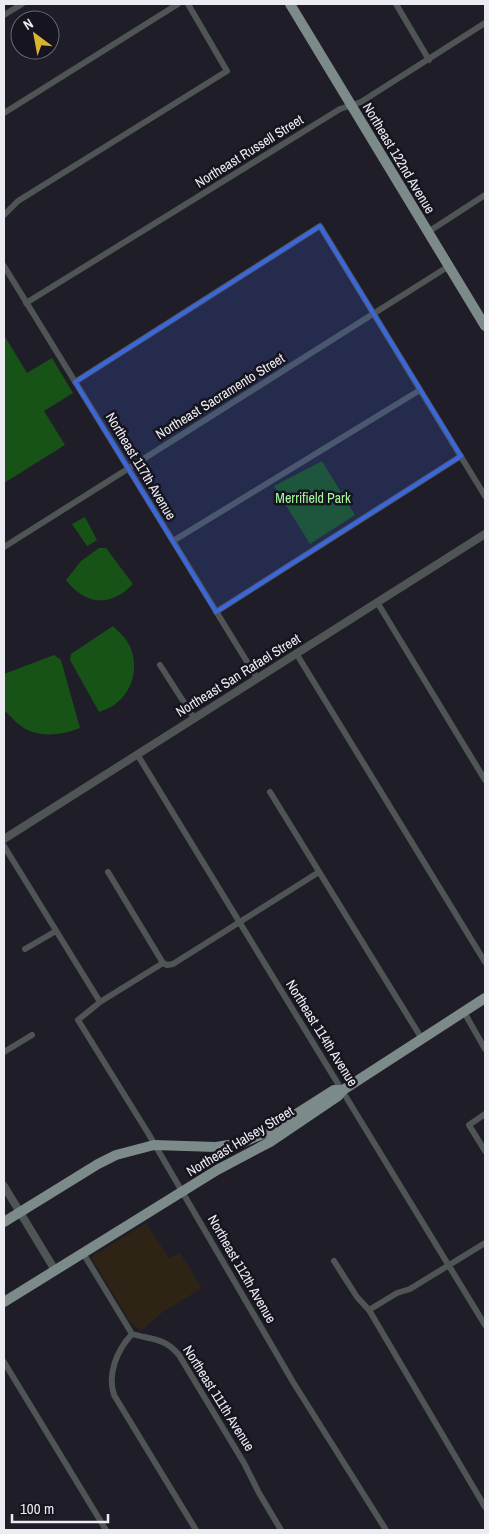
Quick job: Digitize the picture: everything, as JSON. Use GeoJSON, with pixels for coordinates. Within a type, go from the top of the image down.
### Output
{"type":"FeatureCollection","features":[{"type":"Feature","properties":{"kind":"main road","name":"Northeast 122nd Avenue"},"geometry":{"type":"LineString","coordinates":[[290,4],[485,326]]}},
{"type":"Feature","properties":{"kind":"main road","name":"Northeast Halsey Street"},"geometry":{"type":"LineString","coordinates":[[4,1302],[182,1191],[270,1142],[338,1096],[343,1090],[485,998]]}},
{"type":"Feature","properties":{"kind":"main road"},"geometry":{"type":"LineString","coordinates":[[4,1222],[104,1161],[124,1152],[154,1145],[216,1147],[241,1143],[268,1132],[334,1090],[343,1090]]}},
{"type":"Feature","properties":{"kind":"street"},"geometry":{"type":"LineString","coordinates":[[4,15],[22,4]]}},
{"type":"Feature","properties":{"kind":"street"},"geometry":{"type":"LineString","coordinates":[[4,113],[178,4]]}},
{"type":"Feature","properties":{"kind":"street"},"geometry":{"type":"LineString","coordinates":[[4,215],[18,201],[227,71],[188,4]]}},
{"type":"Feature","properties":{"kind":"street"},"geometry":{"type":"LineString","coordinates":[[396,4],[429,60]]}},
{"type":"Feature","properties":{"kind":"street","name":"Northeast Russell Street"},"geometry":{"type":"LineString","coordinates":[[26,303],[332,114],[361,102],[485,23]]}},
{"type":"Feature","properties":{"kind":"street"},"geometry":{"type":"LineString","coordinates":[[428,232],[485,195]]}},
{"type":"Feature","properties":{"kind":"street"},"geometry":{"type":"LineString","coordinates":[[75,382],[320,226],[485,496]]}},
{"type":"Feature","properties":{"kind":"street","name":"Northeast 117th Avenue"},"geometry":{"type":"LineString","coordinates":[[4,266],[256,678]]}},
{"type":"Feature","properties":{"kind":"street","name":"Northeast Sacramento Street"},"geometry":{"type":"LineString","coordinates":[[4,547],[449,266]]}},
{"type":"Feature","properties":{"kind":"street"},"geometry":{"type":"LineString","coordinates":[[173,542],[420,390]]}},
{"type":"Feature","properties":{"kind":"street"},"geometry":{"type":"LineString","coordinates":[[216,612],[461,456]]}},
{"type":"Feature","properties":{"kind":"street","name":"Northeast San Rafael Street"},"geometry":{"type":"LineString","coordinates":[[4,839],[485,534]]}},
{"type":"Feature","properties":{"kind":"street"},"geometry":{"type":"LineString","coordinates":[[377,602],[485,780]]}},
{"type":"Feature","properties":{"kind":"street"},"geometry":{"type":"LineString","coordinates":[[296,653],[485,962]]}},
{"type":"Feature","properties":{"kind":"street"},"geometry":{"type":"LineString","coordinates":[[160,665],[194,718]]}},
{"type":"Feature","properties":{"kind":"street","name":"Northeast 114th Avenue"},"geometry":{"type":"LineString","coordinates":[[137,754],[485,1325]]}},
{"type":"Feature","properties":{"kind":"street"},"geometry":{"type":"LineString","coordinates":[[270,792],[422,1039]]}},
{"type":"Feature","properties":{"kind":"street"},"geometry":{"type":"LineString","coordinates":[[4,846],[100,1002],[164,962]]}},
{"type":"Feature","properties":{"kind":"street"},"geometry":{"type":"LineString","coordinates":[[108,872],[167,965],[173,964],[319,872]]}},
{"type":"Feature","properties":{"kind":"street"},"geometry":{"type":"LineString","coordinates":[[25,950],[56,931]]}},
{"type":"Feature","properties":{"kind":"street","name":"Northeast 112th Avenue"},"geometry":{"type":"LineString","coordinates":[[100,1002],[78,1020],[182,1191],[293,1382],[386,1530]]}},
{"type":"Feature","properties":{"kind":"street"},"geometry":{"type":"LineString","coordinates":[[464,1012],[485,1049]]}},
{"type":"Feature","properties":{"kind":"street"},"geometry":{"type":"LineString","coordinates":[[4,1052],[32,1035]]}},
{"type":"Feature","properties":{"kind":"street"},"geometry":{"type":"LineString","coordinates":[[485,1114],[469,1125],[485,1151]]}},
{"type":"Feature","properties":{"kind":"street"},"geometry":{"type":"LineString","coordinates":[[4,1186],[56,1270]]}},
{"type":"Feature","properties":{"kind":"street"},"geometry":{"type":"LineString","coordinates":[[369,1310],[397,1293],[410,1289],[485,1243]]}},
{"type":"Feature","properties":{"kind":"street"},"geometry":{"type":"LineString","coordinates":[[83,1253],[132,1334],[127,1339],[114,1364],[111,1376],[111,1386],[114,1395],[193,1529]]}},
{"type":"Feature","properties":{"kind":"street"},"geometry":{"type":"LineString","coordinates":[[334,1261],[357,1297],[369,1310],[485,1507]]}},
{"type":"Feature","properties":{"kind":"street","name":"Northeast 111th Avenue"},"geometry":{"type":"LineString","coordinates":[[132,1334],[162,1341],[172,1346],[180,1355],[281,1530]]}},
{"type":"Feature","properties":{"kind":"street"},"geometry":{"type":"LineString","coordinates":[[4,1362],[106,1530]]}},
{"type":"Feature","properties":{"kind":"highlighted area"},"geometry":{"type":"Polygon","coordinates":[[[320,226],[461,456],[216,612],[75,382],[320,226]]]}},
{"type":"Feature","properties":{"kind":"shaded area"},"geometry":{"type":"Polygon","coordinates":[[[146,1223],[169,1258],[180,1253],[202,1288],[163,1312],[141,1331],[131,1323],[91,1257],[146,1223]]]}},
{"type":"Feature","properties":{"kind":"green space"},"geometry":{"type":"Polygon","coordinates":[[[4,335],[27,373],[52,358],[73,393],[44,411],[65,445],[4,483],[4,335]]]}},
{"type":"Feature","properties":{"kind":"green space","name":"Merrifield Park"},"geometry":{"type":"Polygon","coordinates":[[[322,461],[355,515],[310,544],[274,486],[322,461]]]}},
{"type":"Feature","properties":{"kind":"green space"},"geometry":{"type":"Polygon","coordinates":[[[85,517],[97,540],[87,546],[72,524],[85,517]]]}},
{"type":"Feature","properties":{"kind":"green space"},"geometry":{"type":"Polygon","coordinates":[[[99,548],[106,548],[133,584],[116,597],[107,600],[90,599],[74,589],[66,580],[81,561],[99,548]]]}},
{"type":"Feature","properties":{"kind":"green space"},"geometry":{"type":"Polygon","coordinates":[[[113,626],[129,645],[133,654],[134,673],[127,691],[121,699],[99,712],[70,660],[71,654],[113,626]]]}},
{"type":"Feature","properties":{"kind":"green space"},"geometry":{"type":"Polygon","coordinates":[[[54,655],[61,660],[80,728],[53,734],[35,733],[19,725],[5,710],[3,706],[4,674],[54,655]]]}}]}
